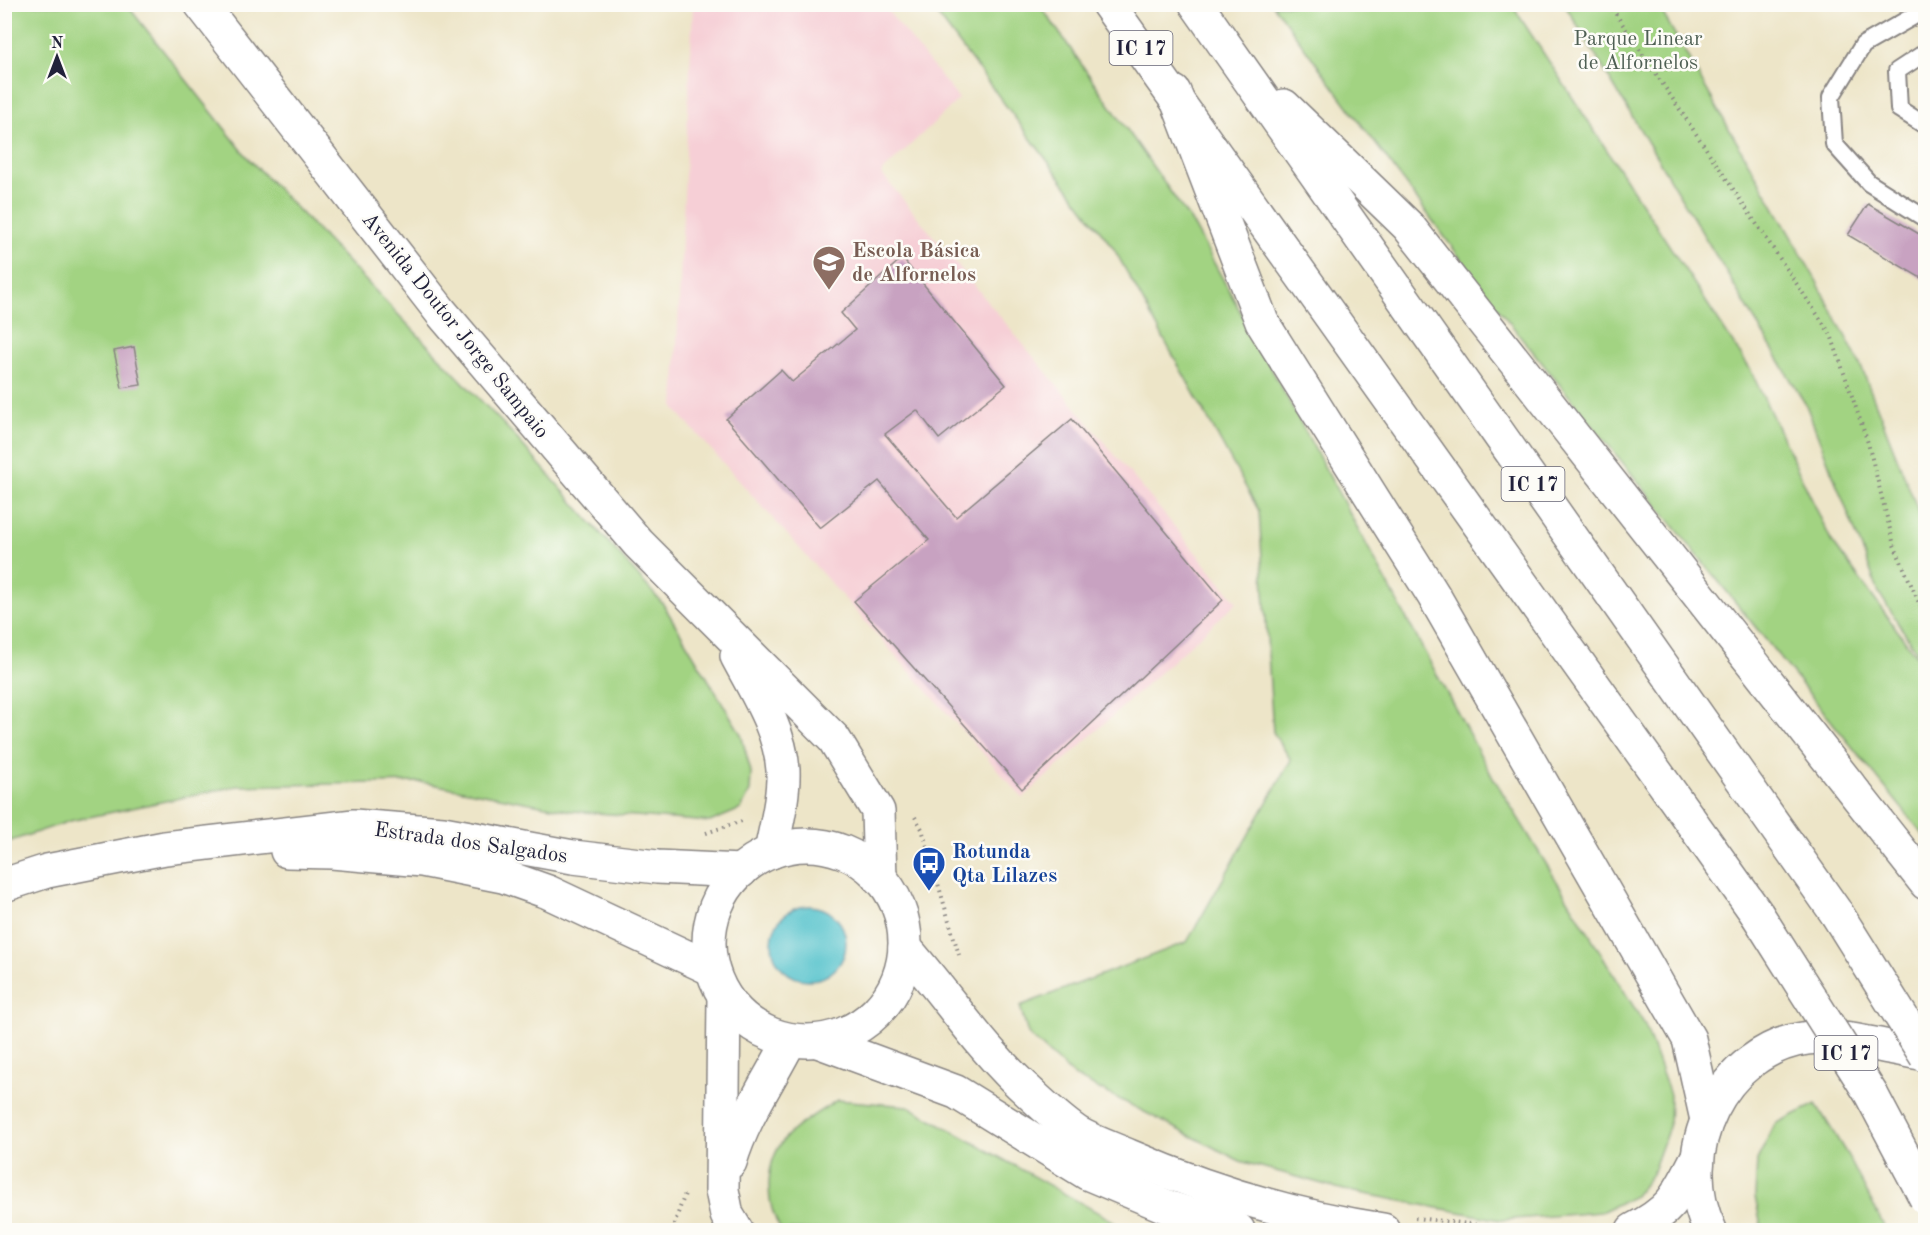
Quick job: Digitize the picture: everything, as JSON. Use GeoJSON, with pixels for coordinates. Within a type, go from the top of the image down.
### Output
{"type":"FeatureCollection","features":[{"type":"Feature","properties":{"kind":"main road","name":"Avenida Doutor Jorge Sampaio"},"geometry":{"type":"LineString","coordinates":[[201,4],[441,312],[638,543],[834,739],[878,811],[880,879]]}},
{"type":"Feature","properties":{"kind":"main road","name":"IC 17"},"geometry":{"type":"LineString","coordinates":[[1108,4],[1174,92],[1757,914],[1871,1094],[1926,1198]]}},
{"type":"Feature","properties":{"kind":"main road","name":"IC 17"},"geometry":{"type":"LineString","coordinates":[[1196,4],[1837,914],[1926,1055]]}},
{"type":"Feature","properties":{"kind":"main road"},"geometry":{"type":"LineString","coordinates":[[1229,53],[1408,226],[1926,883]]}},
{"type":"Feature","properties":{"kind":"main road"},"geometry":{"type":"LineString","coordinates":[[1174,92],[1262,322],[1434,596],[1689,1038],[1707,1120]]}},
{"type":"Feature","properties":{"kind":"main road","name":"Avenida Doutor Jorge Sampaio"},"geometry":{"type":"LineString","coordinates":[[726,633],[769,718],[780,751],[782,788],[771,852]]}},
{"type":"Feature","properties":{"kind":"main road","name":"Estrada dos Salgados"},"geometry":{"type":"LineString","coordinates":[[4,885],[47,871],[165,848],[354,826],[443,833],[573,857],[646,866],[741,871]]}},
{"type":"Feature","properties":{"kind":"main road"},"geometry":{"type":"LineString","coordinates":[[722,1190],[737,1140],[804,1041],[845,1034],[861,1024],[888,1000],[900,975],[905,948],[903,923],[898,907],[880,879],[858,859],[830,848],[800,846],[771,852],[741,871],[724,891],[712,916],[709,942],[718,983],[722,1190],[727,1215],[736,1230]]}},
{"type":"Feature","properties":{"kind":"main road","name":"Estrada dos Salgados"},"geometry":{"type":"LineString","coordinates":[[165,848],[332,852],[422,860],[503,876],[548,892],[718,983]]}},
{"type":"Feature","properties":{"kind":"main road"},"geometry":{"type":"LineString","coordinates":[[905,948],[940,986],[964,1022],[1028,1092],[1079,1133],[1155,1167],[1247,1200],[1343,1224],[1395,1223]]}},
{"type":"Feature","properties":{"kind":"main road"},"geometry":{"type":"LineString","coordinates":[[718,983],[742,1017],[757,1027],[956,1092],[1087,1173],[1170,1208],[1238,1230]]}},
{"type":"Feature","properties":{"kind":"main road"},"geometry":{"type":"LineString","coordinates":[[1710,1230],[1700,1205],[1696,1182],[1698,1156],[1707,1120],[1718,1097],[1749,1061],[1776,1045],[1809,1038],[1826,1038],[1926,1055]]}},
{"type":"Feature","properties":{"kind":"main road"},"geometry":{"type":"LineString","coordinates":[[1633,1230],[1653,1220],[1674,1202],[1698,1156]]}},
{"type":"Feature","properties":{"kind":"lane"},"geometry":{"type":"LineString","coordinates":[[1926,9],[1863,45],[1831,97],[1834,144],[1869,183],[1926,219]]}},
{"type":"Feature","properties":{"kind":"lane"},"geometry":{"type":"LineString","coordinates":[[1926,52],[1897,71],[1899,109],[1926,126]]}},
{"type":"Feature","properties":{"kind":"path"},"geometry":{"type":"LineString","coordinates":[[1609,4],[1831,335],[1868,443],[1894,545],[1926,619]]}},
{"type":"Feature","properties":{"kind":"path"},"geometry":{"type":"LineString","coordinates":[[910,810],[922,829],[957,952],[964,962]]}},
{"type":"Feature","properties":{"kind":"path"},"geometry":{"type":"LineString","coordinates":[[697,836],[745,819]]}},
{"type":"Feature","properties":{"kind":"path"},"geometry":{"type":"LineString","coordinates":[[1395,1223],[1452,1224],[1525,1230]]}},
{"type":"Feature","properties":{"kind":"shaded area","name":"Escola Básica de Alfornelos"},"geometry":{"type":"Polygon","coordinates":[[[693,5],[883,5],[959,99],[881,173],[1237,602],[1023,798],[674,408],[693,5]]]}},
{"type":"Feature","properties":{"kind":"green space"},"geometry":{"type":"Polygon","coordinates":[[[4,5],[127,5],[248,158],[511,432],[663,604],[741,734],[751,772],[750,791],[741,809],[710,822],[572,811],[421,782],[237,786],[70,821],[5,843],[4,5]]]}},
{"type":"Feature","properties":{"kind":"green space"},"geometry":{"type":"Polygon","coordinates":[[[930,5],[1040,5],[1193,224],[1488,769],[1645,1025],[1670,1095],[1669,1127],[1652,1174],[1635,1196],[1601,1212],[1501,1220],[1344,1190],[1240,1161],[1074,1076],[1028,1034],[1020,1006],[1187,942],[1291,760],[1273,732],[1259,511],[1114,249],[930,5]]]}},
{"type":"Feature","properties":{"kind":"green space"},"geometry":{"type":"Polygon","coordinates":[[[1273,5],[1512,5],[1750,369],[1831,540],[1925,668],[1925,837],[1492,301],[1273,5]]]}},
{"type":"Feature","properties":{"kind":"green space","name":"Parque Linear de Alfornelos"},"geometry":{"type":"Polygon","coordinates":[[[1565,5],[1658,5],[1816,280],[1860,364],[1925,528],[1925,665],[1879,593],[1806,405],[1565,5]]]}},
{"type":"Feature","properties":{"kind":"green space"},"geometry":{"type":"Polygon","coordinates":[[[837,1100],[908,1106],[1115,1222],[1113,1230],[781,1230],[775,1219],[769,1194],[774,1156],[793,1130],[837,1100]]]}},
{"type":"Feature","properties":{"kind":"green space"},"geometry":{"type":"Polygon","coordinates":[[[1816,1104],[1848,1156],[1886,1230],[1762,1230],[1755,1197],[1757,1160],[1775,1124],[1816,1104]]]}},
{"type":"Feature","properties":{"kind":"water"},"geometry":{"type":"Polygon","coordinates":[[[809,906],[830,912],[840,922],[846,943],[840,964],[830,974],[809,980],[788,974],[778,964],[772,943],[778,922],[788,912],[809,906]]]}},
{"type":"Feature","properties":{"kind":"building"},"geometry":{"type":"Polygon","coordinates":[[[1868,204],[1926,238],[1926,281],[1848,235],[1868,204]]]}},
{"type":"Feature","properties":{"kind":"building"},"geometry":{"type":"Polygon","coordinates":[[[902,258],[1006,385],[939,439],[917,410],[885,434],[956,517],[1072,419],[1223,600],[1022,789],[854,601],[929,540],[879,481],[820,528],[726,419],[781,370],[792,382],[855,330],[841,313],[902,258]]]}},
{"type":"Feature","properties":{"kind":"building"},"geometry":{"type":"Polygon","coordinates":[[[134,347],[141,385],[122,388],[114,351],[134,347]]]}},
{"type":"Feature","properties":{"kind":"place","name":"Escola Básica de Alfornelos"},"geometry":{"type":"Point","coordinates":[829,291]}},
{"type":"Feature","properties":{"kind":"place","name":"Rotunda Qta Lilazes"},"geometry":{"type":"Point","coordinates":[929,892]}}]}
